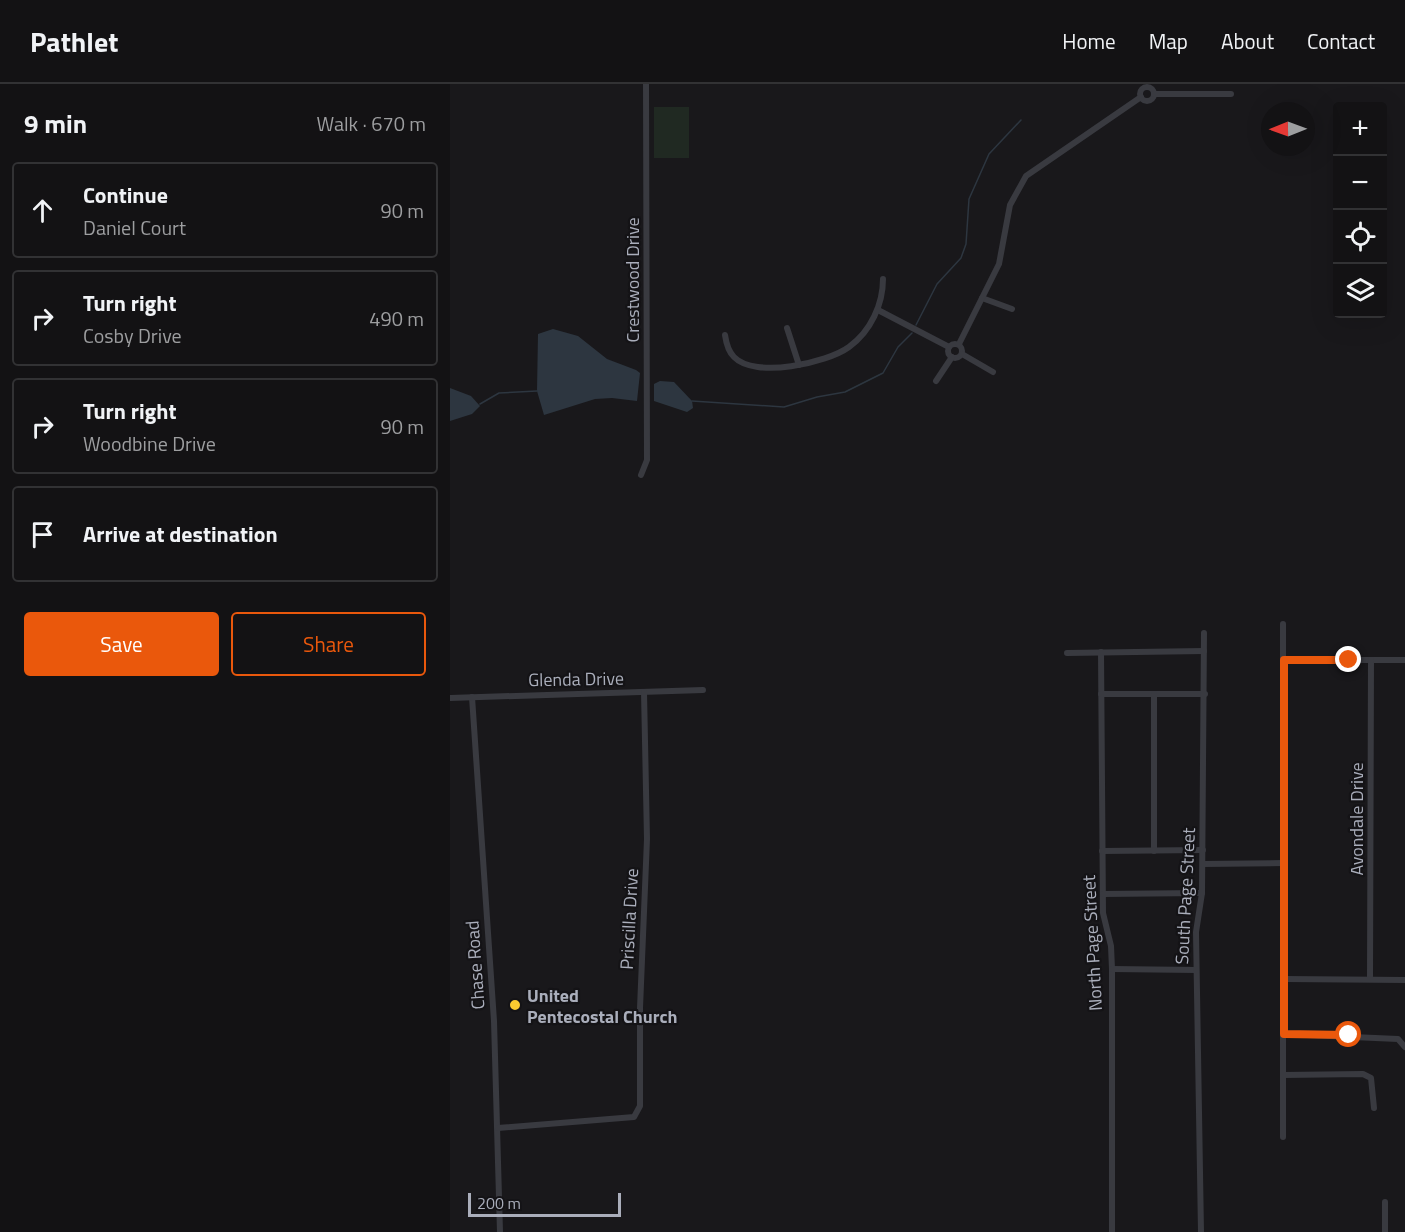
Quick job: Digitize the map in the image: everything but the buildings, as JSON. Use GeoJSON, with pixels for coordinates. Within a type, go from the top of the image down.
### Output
{"type":"FeatureCollection","features":[{"type":"Feature","properties":{"kind":"street","name":"Crestwood Drive"},"geometry":{"type":"LineString","coordinates":[[642,475],[647,460],[646,84]]}},
{"type":"Feature","properties":{"kind":"street"},"geometry":{"type":"LineString","coordinates":[[1141,97],[1141,91],[1146,85],[1153,89],[1154,94]]}},
{"type":"Feature","properties":{"kind":"street"},"geometry":{"type":"LineString","coordinates":[[1154,94],[1231,94]]}},
{"type":"Feature","properties":{"kind":"street"},"geometry":{"type":"LineString","coordinates":[[1141,97],[1149,100],[1154,94]]}},
{"type":"Feature","properties":{"kind":"street"},"geometry":{"type":"LineString","coordinates":[[993,372],[962,354],[959,344],[999,264],[1010,205],[1026,176],[1141,97]]}},
{"type":"Feature","properties":{"kind":"street"},"geometry":{"type":"LineString","coordinates":[[725,335],[734,357],[748,364],[787,368],[848,348],[862,334],[878,310],[883,296],[883,279]]}},
{"type":"Feature","properties":{"kind":"street"},"geometry":{"type":"LineString","coordinates":[[981,298],[1011,309]]}},
{"type":"Feature","properties":{"kind":"street"},"geometry":{"type":"LineString","coordinates":[[878,310],[949,347],[959,344]]}},
{"type":"Feature","properties":{"kind":"street"},"geometry":{"type":"LineString","coordinates":[[787,328],[799,365]]}},
{"type":"Feature","properties":{"kind":"street"},"geometry":{"type":"LineString","coordinates":[[949,347],[948,352],[952,357]]}},
{"type":"Feature","properties":{"kind":"street"},"geometry":{"type":"LineString","coordinates":[[936,381],[952,357],[962,354]]}},
{"type":"Feature","properties":{"kind":"street"},"geometry":{"type":"LineString","coordinates":[[1282,1137],[1285,979],[1284,624]]}},
{"type":"Feature","properties":{"kind":"street","name":"South Page Street"},"geometry":{"type":"LineString","coordinates":[[1201,1232],[1196,932],[1202,893],[1203,864],[1204,633]]}},
{"type":"Feature","properties":{"kind":"street"},"geometry":{"type":"LineString","coordinates":[[1067,653],[1204,651]]}},
{"type":"Feature","properties":{"kind":"street","name":"North Page Street"},"geometry":{"type":"LineString","coordinates":[[1101,652],[1103,913],[1111,946],[1112,969],[1112,1232]]}},
{"type":"Feature","properties":{"kind":"street"},"geometry":{"type":"LineString","coordinates":[[1284,660],[1405,660]]}},
{"type":"Feature","properties":{"kind":"street","name":"Avondale Drive"},"geometry":{"type":"LineString","coordinates":[[1370,978],[1371,660]]}},
{"type":"Feature","properties":{"kind":"street","name":"Glenda Drive"},"geometry":{"type":"LineString","coordinates":[[450,698],[703,690]]}},
{"type":"Feature","properties":{"kind":"street","name":"Priscilla Drive"},"geometry":{"type":"LineString","coordinates":[[498,1128],[634,1117],[640,1106],[640,1008],[648,839],[644,692]]}},
{"type":"Feature","properties":{"kind":"street"},"geometry":{"type":"LineString","coordinates":[[1101,694],[1205,693]]}},
{"type":"Feature","properties":{"kind":"street"},"geometry":{"type":"LineString","coordinates":[[1154,694],[1154,851]]}},
{"type":"Feature","properties":{"kind":"street","name":"Chase Road"},"geometry":{"type":"LineString","coordinates":[[472,697],[498,1128],[500,1232]]}},
{"type":"Feature","properties":{"kind":"street"},"geometry":{"type":"LineString","coordinates":[[1102,851],[1203,850]]}},
{"type":"Feature","properties":{"kind":"street"},"geometry":{"type":"LineString","coordinates":[[1203,864],[1283,863]]}},
{"type":"Feature","properties":{"kind":"street"},"geometry":{"type":"LineString","coordinates":[[1103,894],[1202,893]]}},
{"type":"Feature","properties":{"kind":"street"},"geometry":{"type":"LineString","coordinates":[[1112,969],[1196,970]]}},
{"type":"Feature","properties":{"kind":"street"},"geometry":{"type":"LineString","coordinates":[[1285,979],[1405,980]]}},
{"type":"Feature","properties":{"kind":"street"},"geometry":{"type":"LineString","coordinates":[[1284,1034],[1398,1039],[1405,1047]]}},
{"type":"Feature","properties":{"kind":"street"},"geometry":{"type":"LineString","coordinates":[[1283,1076],[1363,1074],[1371,1078],[1374,1108]]}},
{"type":"Feature","properties":{"kind":"street"},"geometry":{"type":"LineString","coordinates":[[1385,1202],[1385,1232]]}},
{"type":"Feature","properties":{"kind":"shaded area"},"geometry":{"type":"Polygon","coordinates":[[[654,107],[689,107],[689,158],[654,158],[654,107]]]}},
{"type":"Feature","properties":{"kind":"shaded area"},"geometry":{"type":"Polygon","coordinates":[[[553,329],[578,336],[607,359],[640,373],[637,401],[612,398],[595,399],[544,415],[537,391],[538,334],[553,329]]]}},
{"type":"Feature","properties":{"kind":"shaded area"},"geometry":{"type":"Polygon","coordinates":[[[660,381],[674,382],[692,401],[693,408],[687,412],[654,401],[654,384],[660,381]]]}},
{"type":"Feature","properties":{"kind":"shaded area"},"geometry":{"type":"Polygon","coordinates":[[[450,388],[471,396],[480,406],[472,414],[450,421],[450,388]]]}},
{"type":"Feature","properties":{"kind":"waterway"},"geometry":{"type":"LineString","coordinates":[[916,325],[937,284],[961,258],[966,244],[969,199],[989,154],[1021,120]]}},
{"type":"Feature","properties":{"kind":"waterway"},"geometry":{"type":"LineString","coordinates":[[692,401],[784,407],[817,397],[845,392],[883,373],[898,347],[912,333]]}},
{"type":"Feature","properties":{"kind":"waterway"},"geometry":{"type":"LineString","coordinates":[[480,404],[499,393],[537,391]]}},
{"type":"Feature","properties":{"kind":"place","name":"United Pentecostal Church"},"geometry":{"type":"Point","coordinates":[515,1005]}},
{"type":"Feature","properties":{"kind":"route"},"geometry":{"type":"LineString","coordinates":[[1349,660],[1284,660],[1283,863],[1284,1034],[1349,1035]]}}]}
